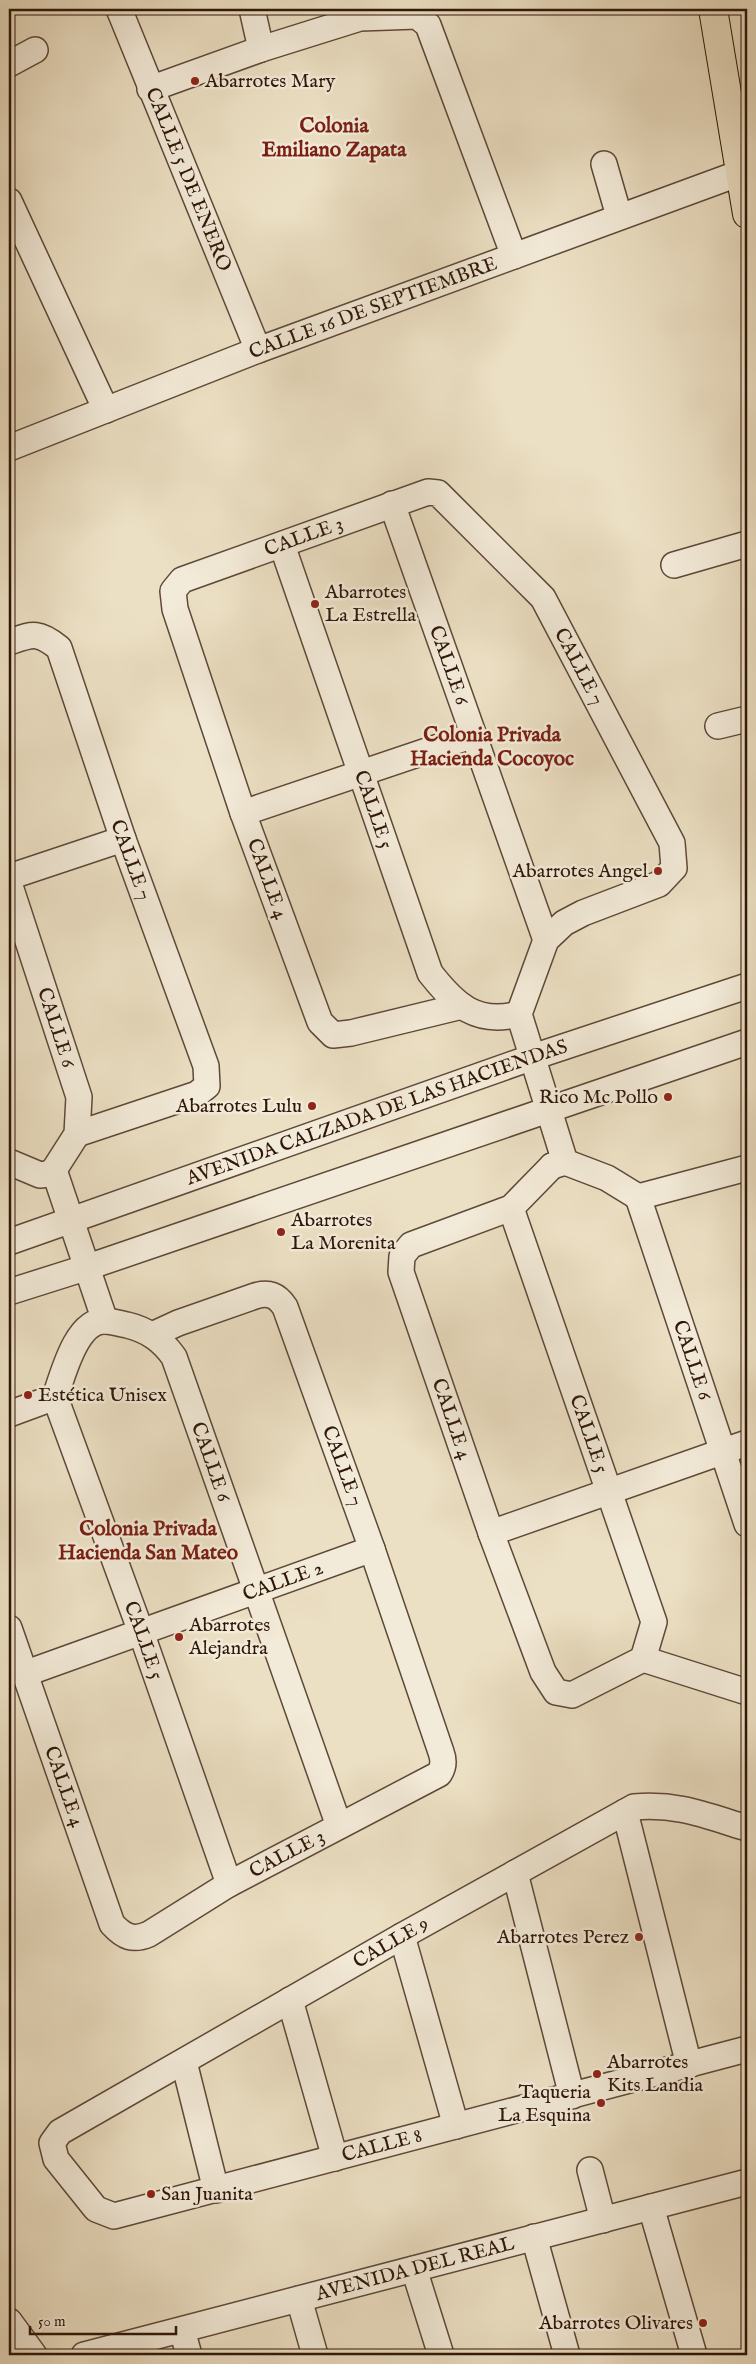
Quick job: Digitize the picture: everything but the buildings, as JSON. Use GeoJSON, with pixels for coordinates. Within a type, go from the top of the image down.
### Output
{"type":"FeatureCollection","features":[{"type":"Feature","properties":{"kind":"main road"},"geometry":{"type":"LineString","coordinates":[[713,9],[745,172],[747,214]]}},
{"type":"Feature","properties":{"kind":"street","name":"CALLE 5 DE ENERO"},"geometry":{"type":"LineString","coordinates":[[119,9],[258,350]]}},
{"type":"Feature","properties":{"kind":"street"},"geometry":{"type":"LineString","coordinates":[[252,9],[261,49]]}},
{"type":"Feature","properties":{"kind":"street"},"geometry":{"type":"LineString","coordinates":[[150,89],[359,13],[417,16],[428,25],[514,256]]}},
{"type":"Feature","properties":{"kind":"street"},"geometry":{"type":"LineString","coordinates":[[9,64],[35,50]]}},
{"type":"Feature","properties":{"kind":"street"},"geometry":{"type":"LineString","coordinates":[[604,164],[620,216]]}},
{"type":"Feature","properties":{"kind":"street","name":"CALLE 16 DE SEPTIEMBRE"},"geometry":{"type":"LineString","coordinates":[[9,448],[258,350],[620,216],[745,172]]}},
{"type":"Feature","properties":{"kind":"street"},"geometry":{"type":"LineString","coordinates":[[9,201],[106,410]]}},
{"type":"Feature","properties":{"kind":"street","name":"CALLE 3"},"geometry":{"type":"LineString","coordinates":[[173,591],[182,580],[392,504],[428,492],[438,493]]}},
{"type":"Feature","properties":{"kind":"street","name":"CALLE 7"},"geometry":{"type":"LineString","coordinates":[[438,493],[543,598],[672,843],[674,868],[659,884],[564,922],[546,940]]}},
{"type":"Feature","properties":{"kind":"street","name":"CALLE 6"},"geometry":{"type":"LineString","coordinates":[[392,504],[546,940]]}},
{"type":"Feature","properties":{"kind":"street"},"geometry":{"type":"LineString","coordinates":[[674,565],[747,544]]}},
{"type":"Feature","properties":{"kind":"street","name":"CALLE 5"},"geometry":{"type":"LineString","coordinates":[[282,545],[430,973],[446,994],[462,1006],[487,1018],[510,1016]]}},
{"type":"Feature","properties":{"kind":"street","name":"CALLE 4"},"geometry":{"type":"LineString","coordinates":[[173,591],[175,609],[243,814],[320,1022],[333,1035],[351,1033],[462,1006]]}},
{"type":"Feature","properties":{"kind":"street","name":"CALLE 7"},"geometry":{"type":"LineString","coordinates":[[9,642],[30,635],[45,637],[59,648],[124,839],[206,1066],[207,1086],[196,1094],[77,1134]]}},
{"type":"Feature","properties":{"kind":"street"},"geometry":{"type":"LineString","coordinates":[[718,726],[747,719]]}},
{"type":"Feature","properties":{"kind":"street"},"geometry":{"type":"LineString","coordinates":[[243,814],[474,735]]}},
{"type":"Feature","properties":{"kind":"street"},"geometry":{"type":"LineString","coordinates":[[9,877],[124,839]]}},
{"type":"Feature","properties":{"kind":"street","name":"CALLE 6"},"geometry":{"type":"LineString","coordinates":[[9,883],[79,1097],[77,1134],[47,1172]]}},
{"type":"Feature","properties":{"kind":"street"},"geometry":{"type":"LineString","coordinates":[[546,940],[510,1016],[559,1164]]}},
{"type":"Feature","properties":{"kind":"street","name":"AVENIDA CALZADA DE LAS HACIENDAS"},"geometry":{"type":"LineString","coordinates":[[9,1242],[526,1060],[747,986]]}},
{"type":"Feature","properties":{"kind":"street"},"geometry":{"type":"LineString","coordinates":[[9,1292],[543,1113],[747,1042]]}},
{"type":"Feature","properties":{"kind":"street"},"geometry":{"type":"LineString","coordinates":[[9,1162],[47,1172],[66,1223],[97,1323],[80,1334],[55,1397],[9,1414]]}},
{"type":"Feature","properties":{"kind":"street"},"geometry":{"type":"LineString","coordinates":[[559,1164],[607,1178],[638,1197],[747,1168]]}},
{"type":"Feature","properties":{"kind":"street"},"geometry":{"type":"LineString","coordinates":[[511,1208],[559,1164]]}},
{"type":"Feature","properties":{"kind":"street","name":"CALLE 6"},"geometry":{"type":"LineString","coordinates":[[638,1197],[747,1524]]}},
{"type":"Feature","properties":{"kind":"street","name":"CALLE 5"},"geometry":{"type":"LineString","coordinates":[[511,1208],[654,1622],[643,1659]]}},
{"type":"Feature","properties":{"kind":"street","name":"CALLE 4"},"geometry":{"type":"LineString","coordinates":[[511,1208],[411,1245],[402,1256],[401,1272],[491,1533],[543,1672],[556,1692],[572,1695],[643,1659]]}},
{"type":"Feature","properties":{"kind":"street","name":"CALLE 7"},"geometry":{"type":"LineString","coordinates":[[152,1335],[178,1322],[265,1293],[274,1295],[280,1300],[372,1549],[441,1752],[443,1765]]}},
{"type":"Feature","properties":{"kind":"street","name":"CALLE 6"},"geometry":{"type":"LineString","coordinates":[[97,1323],[133,1327],[152,1335],[164,1342],[174,1357],[339,1826]]}},
{"type":"Feature","properties":{"kind":"street","name":"CALLE 5"},"geometry":{"type":"LineString","coordinates":[[55,1397],[141,1632],[229,1884]]}},
{"type":"Feature","properties":{"kind":"street"},"geometry":{"type":"LineString","coordinates":[[491,1533],[747,1443]]}},
{"type":"Feature","properties":{"kind":"street","name":"CALLE 2"},"geometry":{"type":"LineString","coordinates":[[24,1674],[372,1549]]}},
{"type":"Feature","properties":{"kind":"street","name":"CALLE 4"},"geometry":{"type":"LineString","coordinates":[[9,1628],[112,1924],[119,1932],[129,1938]]}},
{"type":"Feature","properties":{"kind":"street"},"geometry":{"type":"LineString","coordinates":[[643,1659],[747,1692]]}},
{"type":"Feature","properties":{"kind":"street","name":"CALLE 3"},"geometry":{"type":"LineString","coordinates":[[129,1938],[139,1938],[150,1934],[229,1884],[438,1774],[443,1765]]}},
{"type":"Feature","properties":{"kind":"street","name":"CALLE 9"},"geometry":{"type":"LineString","coordinates":[[52,2143],[60,2132],[402,1936],[634,1807],[658,1805],[682,1808],[747,1828]]}},
{"type":"Feature","properties":{"kind":"street"},"geometry":{"type":"LineString","coordinates":[[625,1812],[689,2065]]}},
{"type":"Feature","properties":{"kind":"street"},"geometry":{"type":"LineString","coordinates":[[515,1873],[572,2096]]}},
{"type":"Feature","properties":{"kind":"street"},"geometry":{"type":"LineString","coordinates":[[402,1936],[456,2126]]}},
{"type":"Feature","properties":{"kind":"street"},"geometry":{"type":"LineString","coordinates":[[290,2000],[334,2158]]}},
{"type":"Feature","properties":{"kind":"street","name":"CALLE 8"},"geometry":{"type":"LineString","coordinates":[[52,2143],[56,2159],[96,2209],[114,2216],[747,2050]]}},
{"type":"Feature","properties":{"kind":"street"},"geometry":{"type":"LineString","coordinates":[[184,2062],[216,2190]]}},
{"type":"Feature","properties":{"kind":"street"},"geometry":{"type":"LineString","coordinates":[[590,2170],[603,2220]]}},
{"type":"Feature","properties":{"kind":"street","name":"AVENIDA DEL REAL"},"geometry":{"type":"LineString","coordinates":[[84,2355],[747,2182]]}},
{"type":"Feature","properties":{"kind":"street"},"geometry":{"type":"LineString","coordinates":[[651,2207],[694,2355]]}},
{"type":"Feature","properties":{"kind":"street"},"geometry":{"type":"LineString","coordinates":[[534,2237],[567,2355]]}},
{"type":"Feature","properties":{"kind":"street"},"geometry":{"type":"LineString","coordinates":[[414,2269],[441,2355]]}},
{"type":"Feature","properties":{"kind":"street"},"geometry":{"type":"LineString","coordinates":[[299,2299],[315,2355]]}},
{"type":"Feature","properties":{"kind":"street"},"geometry":{"type":"LineString","coordinates":[[9,2322],[34,2355]]}},
{"type":"Feature","properties":{"kind":"street"},"geometry":{"type":"LineString","coordinates":[[182,2330],[189,2355]]}},
{"type":"Feature","properties":{"kind":"place","name":"Abarrotes Mary"},"geometry":{"type":"Point","coordinates":[195,81]}},
{"type":"Feature","properties":{"kind":"place","name":"Abarrotes La Estrella"},"geometry":{"type":"Point","coordinates":[315,604]}},
{"type":"Feature","properties":{"kind":"place","name":"Abarrotes Angel"},"geometry":{"type":"Point","coordinates":[658,871]}},
{"type":"Feature","properties":{"kind":"place","name":"Rico Mc Pollo"},"geometry":{"type":"Point","coordinates":[668,1097]}},
{"type":"Feature","properties":{"kind":"place","name":"Abarrotes Lulu"},"geometry":{"type":"Point","coordinates":[312,1106]}},
{"type":"Feature","properties":{"kind":"place","name":"Abarrotes La Morenita"},"geometry":{"type":"Point","coordinates":[281,1232]}},
{"type":"Feature","properties":{"kind":"place","name":"Estética Unisex"},"geometry":{"type":"Point","coordinates":[28,1395]}},
{"type":"Feature","properties":{"kind":"place","name":"Abarrotes Alejandra"},"geometry":{"type":"Point","coordinates":[179,1637]}},
{"type":"Feature","properties":{"kind":"place","name":"Abarrotes Perez"},"geometry":{"type":"Point","coordinates":[639,1937]}},
{"type":"Feature","properties":{"kind":"place","name":"Abarrotes Kits Landia"},"geometry":{"type":"Point","coordinates":[597,2074]}},
{"type":"Feature","properties":{"kind":"place","name":"Taqueria La Esquina"},"geometry":{"type":"Point","coordinates":[601,2103]}},
{"type":"Feature","properties":{"kind":"place","name":"San Juanita"},"geometry":{"type":"Point","coordinates":[151,2194]}},
{"type":"Feature","properties":{"kind":"place","name":"Abarrotes Olivares"},"geometry":{"type":"Point","coordinates":[703,2323]}},
{"type":"Feature","properties":{"kind":"district","name":"Colonia Emiliano Zapata"},"geometry":{"type":"Point","coordinates":[334,138]}},
{"type":"Feature","properties":{"kind":"district","name":"Colonia Privada Hacienda Cocoyoc"},"geometry":{"type":"Point","coordinates":[492,747]}},
{"type":"Feature","properties":{"kind":"district","name":"Colonia Privada Hacienda San Mateo"},"geometry":{"type":"Point","coordinates":[148,1541]}}]}
